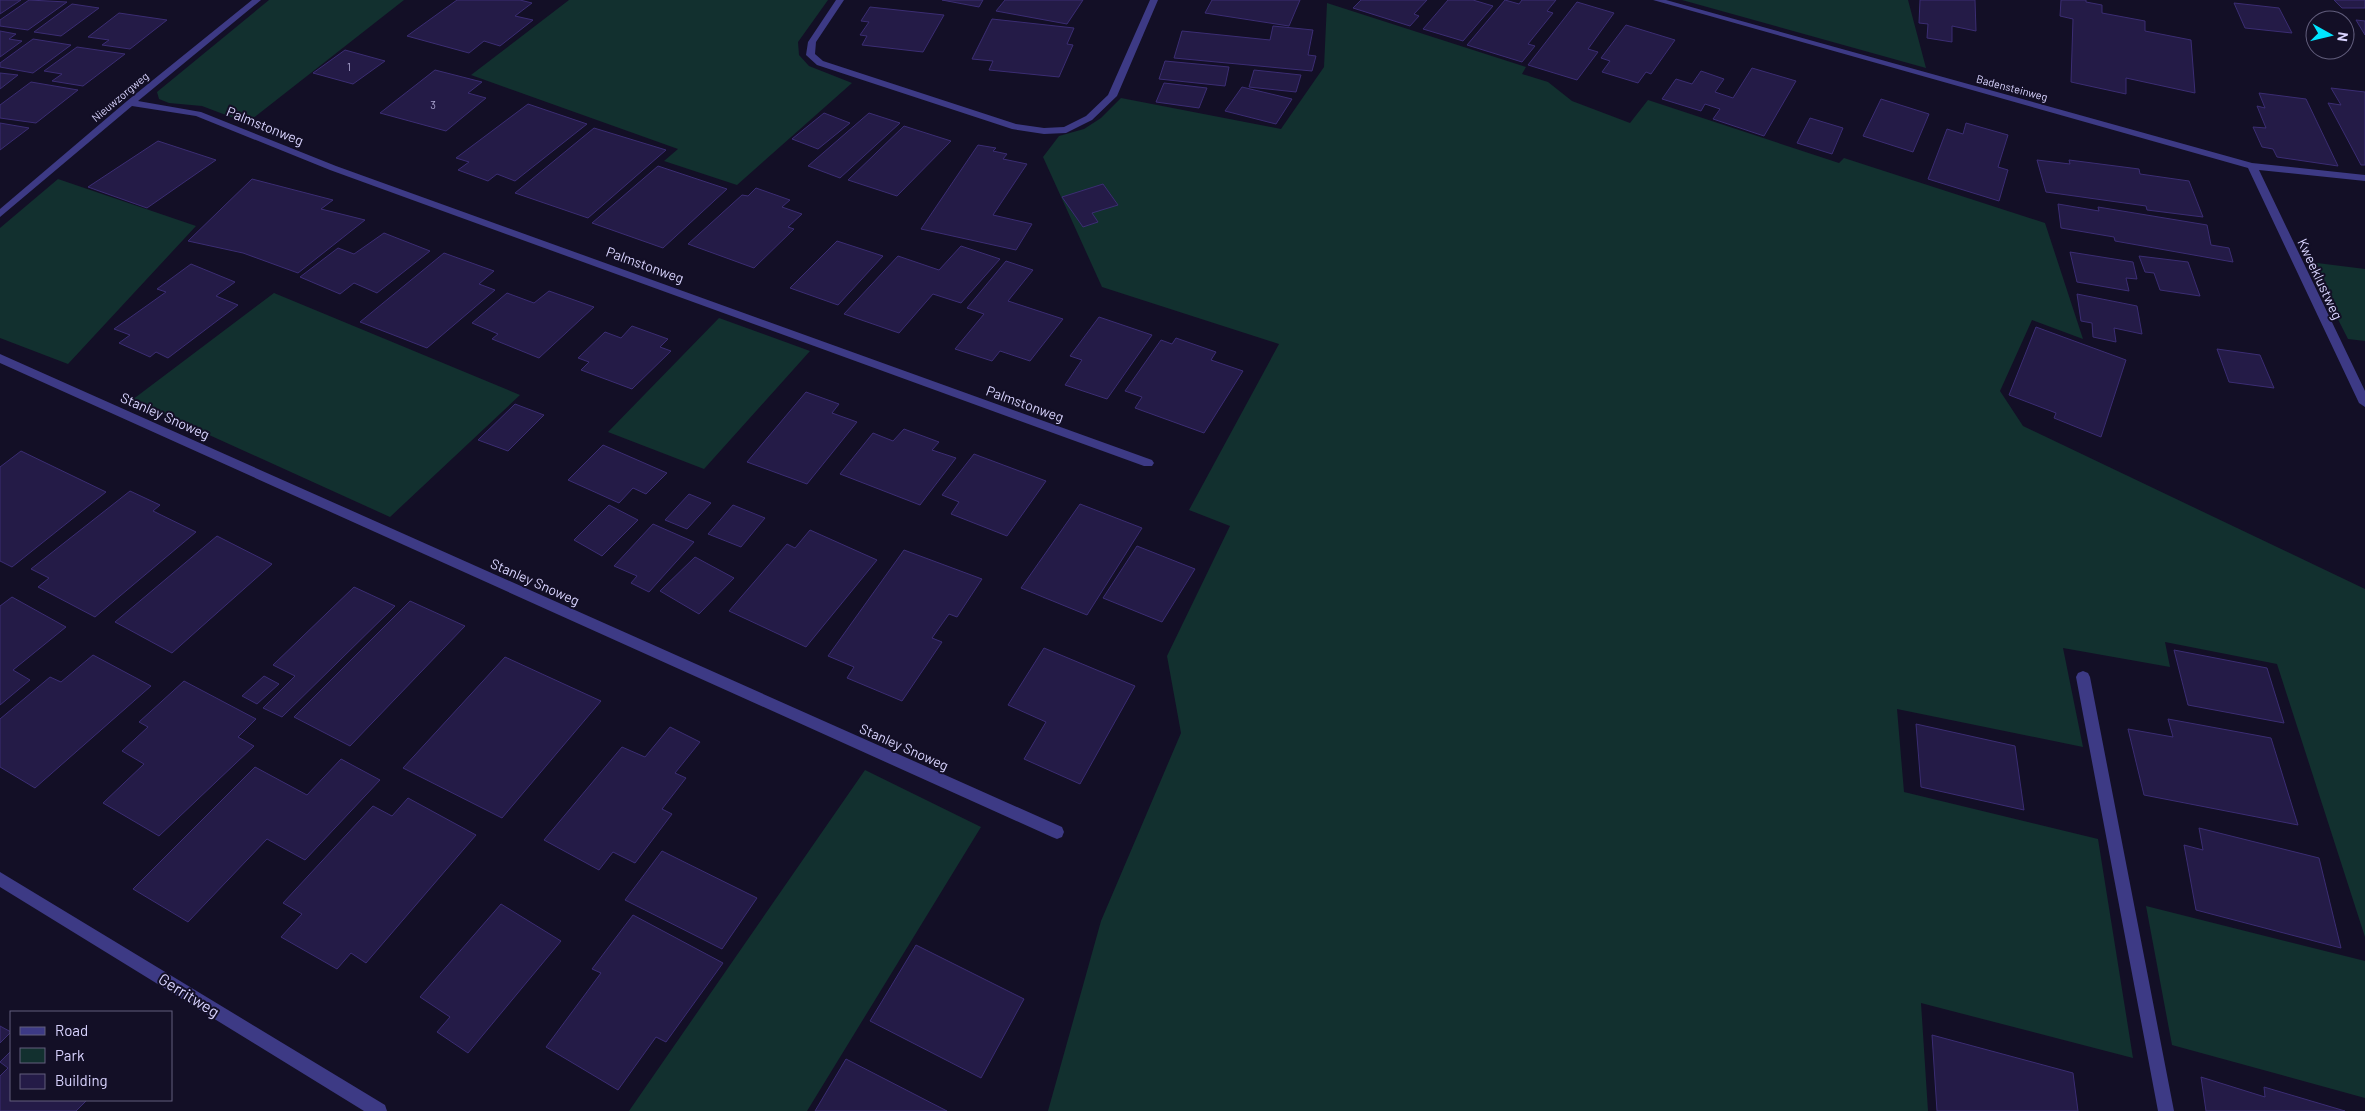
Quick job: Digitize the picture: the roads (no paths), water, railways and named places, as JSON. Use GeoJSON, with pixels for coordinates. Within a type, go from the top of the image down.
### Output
{"type":"FeatureCollection","features":[{"type":"Feature","properties":{"kind":"street","name":"Nieuwzorgweg"},"geometry":{"type":"LineString","coordinates":[[0,214],[130,103],[257,0]]}},
{"type":"Feature","properties":{"kind":"street"},"geometry":{"type":"LineString","coordinates":[[840,0],[812,42],[810,55],[820,63],[999,122],[1044,131],[1066,130],[1090,118],[1112,96],[1154,0]]}},
{"type":"Feature","properties":{"kind":"street","name":"Badensteinweg"},"geometry":{"type":"LineString","coordinates":[[1657,0],[2252,166],[2365,178]]}},
{"type":"Feature","properties":{"kind":"street","name":"Palmstonweg"},"geometry":{"type":"LineString","coordinates":[[130,103],[198,114],[333,168],[1148,463]]}},
{"type":"Feature","properties":{"kind":"street","name":"Kweeklustweg"},"geometry":{"type":"LineString","coordinates":[[2252,166],[2365,403]]}},
{"type":"Feature","properties":{"kind":"street","name":"Stanley Snoweg"},"geometry":{"type":"LineString","coordinates":[[0,358],[1057,832]]}},
{"type":"Feature","properties":{"kind":"street"},"geometry":{"type":"LineString","coordinates":[[2083,677],[2166,1111]]}},
{"type":"Feature","properties":{"kind":"street","name":"Gerritweg"},"geometry":{"type":"LineString","coordinates":[[0,879],[379,1111]]}}]}
